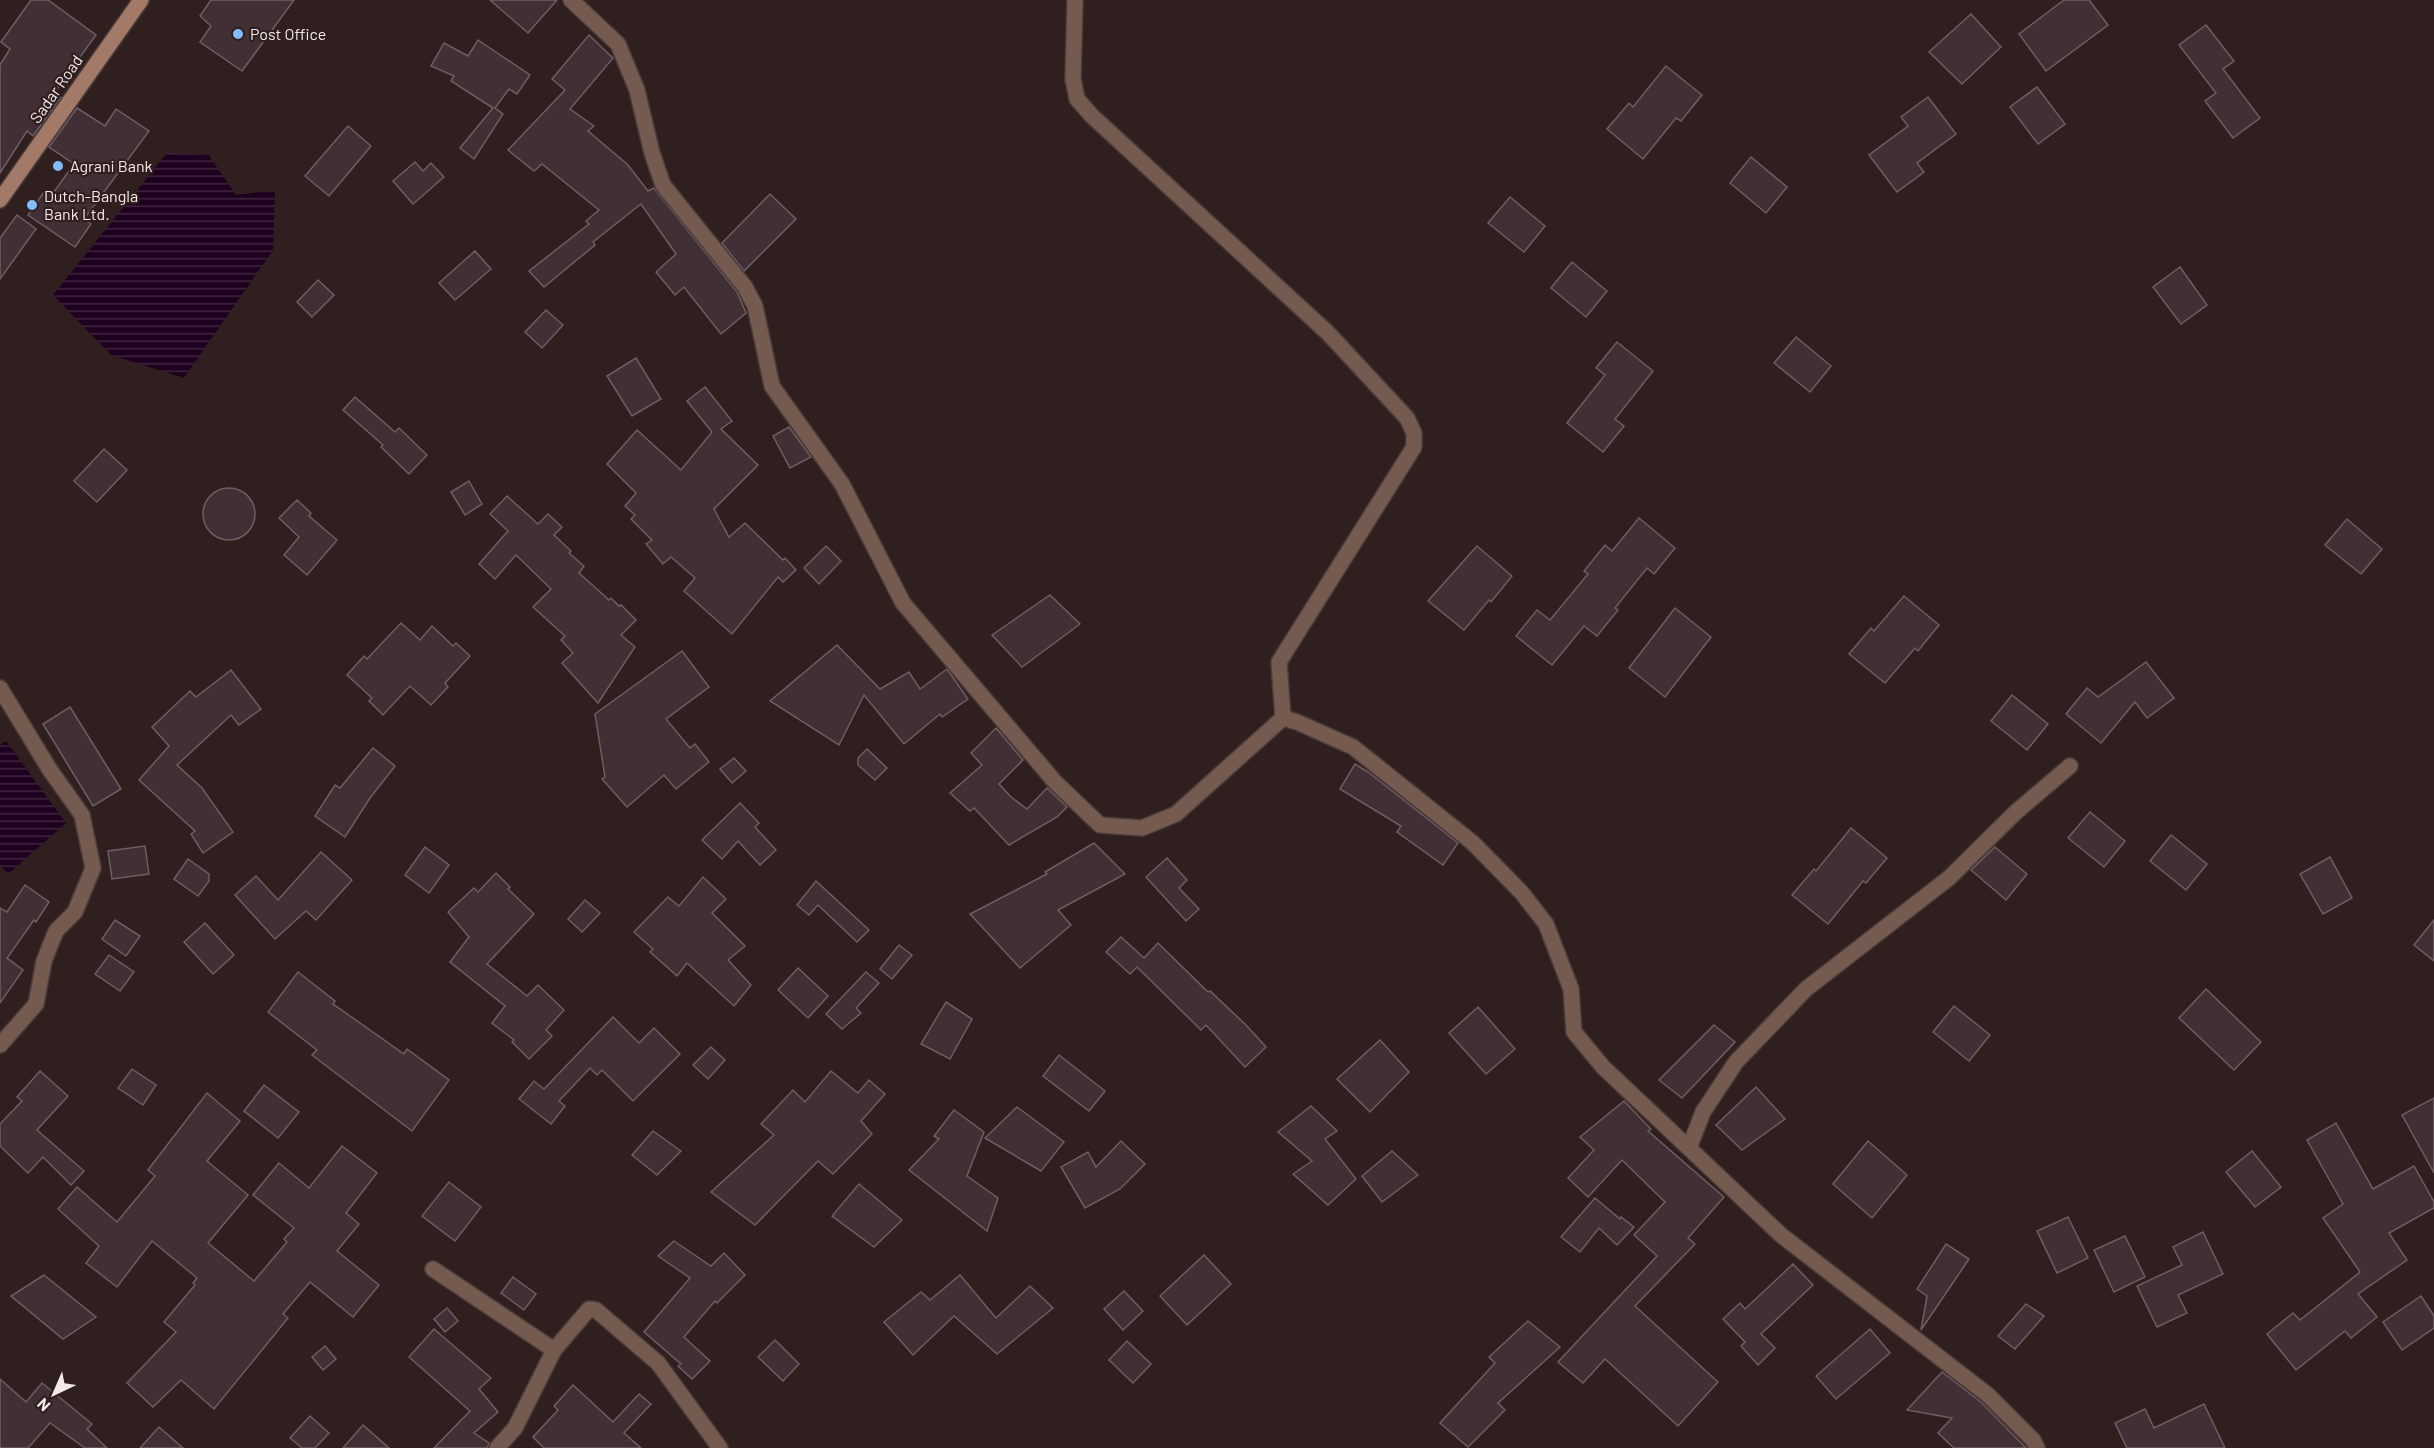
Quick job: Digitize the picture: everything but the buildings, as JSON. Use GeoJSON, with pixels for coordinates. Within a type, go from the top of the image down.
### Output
{"type":"FeatureCollection","features":[{"type":"Feature","properties":{"kind":"main road","name":"Sadar Road"},"geometry":{"type":"LineString","coordinates":[[0,200],[141,0]]}},
{"type":"Feature","properties":{"kind":"street"},"geometry":{"type":"LineString","coordinates":[[572,0],[618,44],[637,90],[652,153],[663,185],[745,287],[755,306],[772,386],[842,484],[903,603],[1054,782],[1101,825],[1142,828],[1176,814],[1283,718]]}},
{"type":"Feature","properties":{"kind":"street"},"geometry":{"type":"LineString","coordinates":[[1075,0],[1073,79],[1077,99],[1092,116],[1328,333],[1407,418],[1414,433],[1414,447],[1280,662],[1283,718]]}},
{"type":"Feature","properties":{"kind":"street"},"geometry":{"type":"LineString","coordinates":[[0,688],[82,815],[93,868],[75,912],[56,931],[44,961],[36,1004],[0,1045]]}},
{"type":"Feature","properties":{"kind":"street"},"geometry":{"type":"LineString","coordinates":[[1283,718],[1353,747],[1473,843],[1522,893],[1546,924],[1571,989],[1574,1032],[1603,1067],[1781,1235],[1988,1395],[2033,1440],[2037,1448]]}},
{"type":"Feature","properties":{"kind":"street"},"geometry":{"type":"LineString","coordinates":[[1689,1149],[1703,1112],[1736,1062],[1806,989],[1949,878],[2016,812],[2070,766]]}},
{"type":"Feature","properties":{"kind":"street"},"geometry":{"type":"LineString","coordinates":[[433,1269],[554,1350]]}},
{"type":"Feature","properties":{"kind":"street"},"geometry":{"type":"LineString","coordinates":[[497,1448],[515,1428],[554,1350],[589,1309],[596,1310],[658,1363],[720,1448]]}},
{"type":"Feature","properties":{"kind":"shaded area"},"geometry":{"type":"Polygon","coordinates":[[[167,153],[208,154],[236,195],[275,190],[273,250],[184,378],[111,355],[53,295],[167,153]]]}},
{"type":"Feature","properties":{"kind":"shaded area"},"geometry":{"type":"Polygon","coordinates":[[[6,741],[66,823],[8,874],[0,865],[0,745],[6,741]]]}},
{"type":"Feature","properties":{"kind":"place","name":"Post Office"},"geometry":{"type":"Point","coordinates":[238,34]}},
{"type":"Feature","properties":{"kind":"place","name":"Agrani Bank"},"geometry":{"type":"Point","coordinates":[58,166]}},
{"type":"Feature","properties":{"kind":"place","name":"Dutch-Bangla Bank Ltd."},"geometry":{"type":"Point","coordinates":[32,205]}}]}
